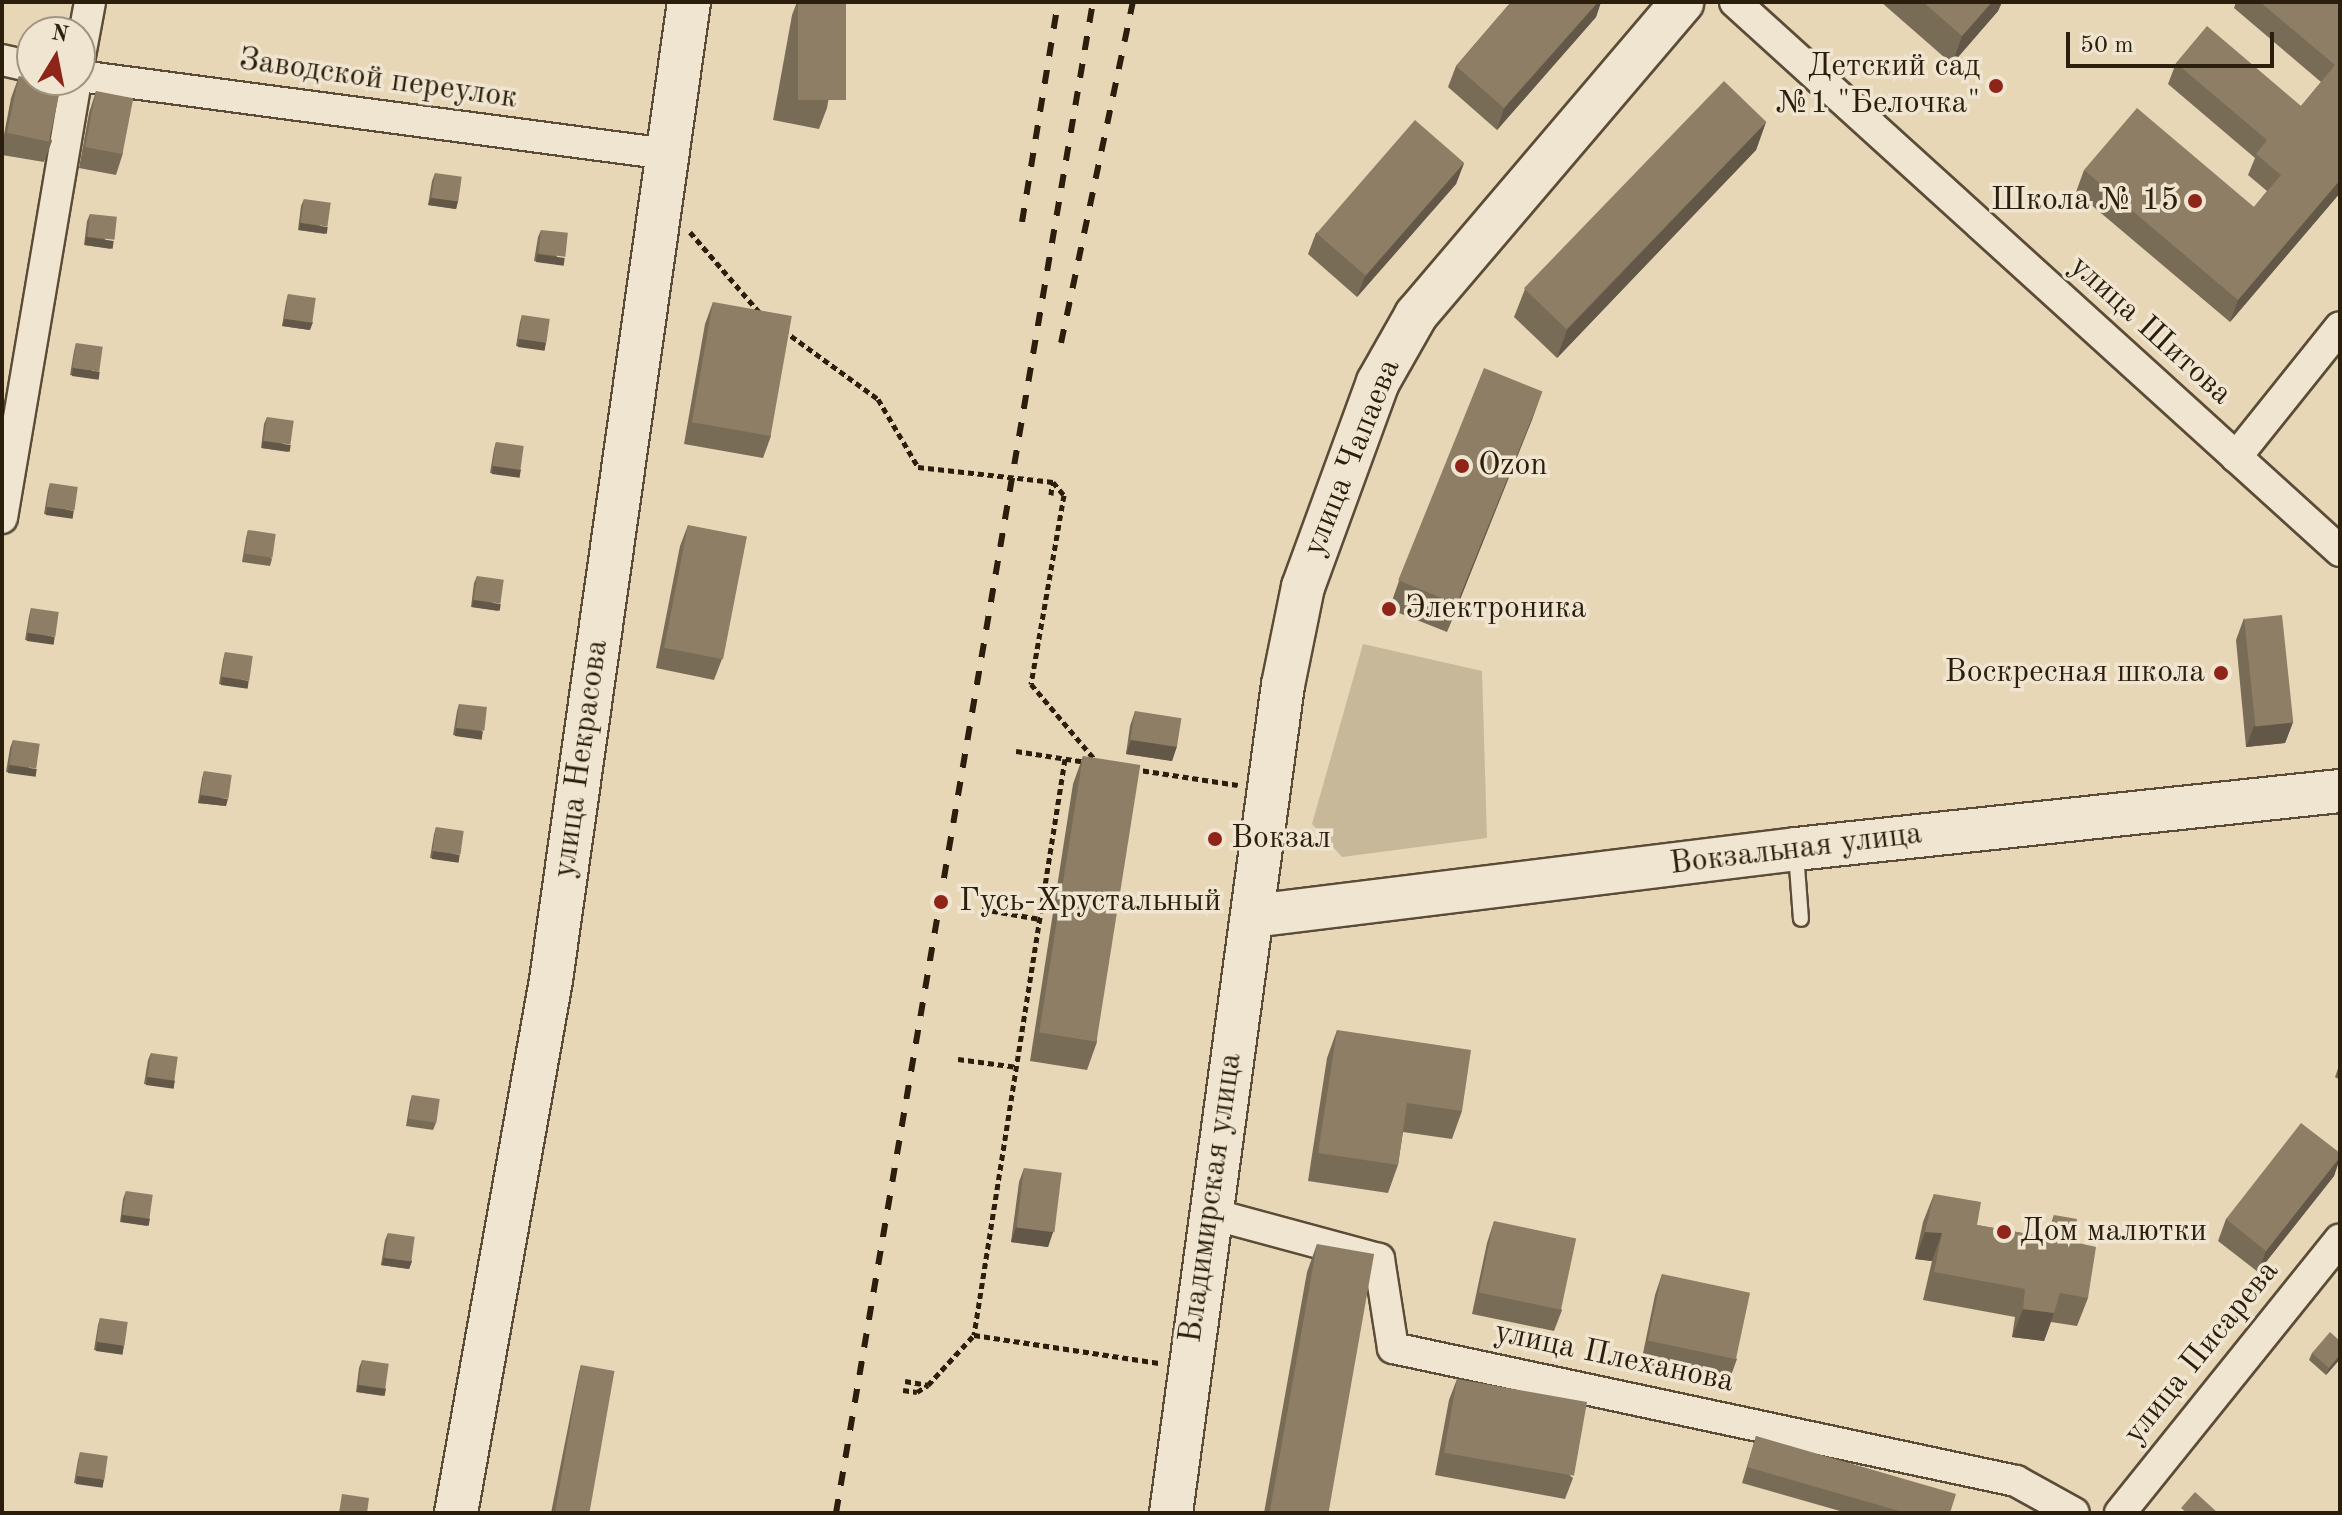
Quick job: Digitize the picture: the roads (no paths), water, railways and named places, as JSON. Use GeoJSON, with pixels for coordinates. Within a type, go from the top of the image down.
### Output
{"type":"FeatureCollection","features":[{"type":"Feature","properties":{"kind":"main road","name":"улица Некрасова"},"geometry":{"type":"LineString","coordinates":[[456,1513],[551,980],[689,2]]}},
{"type":"Feature","properties":{"kind":"main road","name":"улица Чапаева"},"geometry":{"type":"LineString","coordinates":[[1253,916],[1269,790],[1303,587],[1378,382],[1416,315],[1682,2]]}},
{"type":"Feature","properties":{"kind":"main road","name":"Вокзальная улица"},"geometry":{"type":"LineString","coordinates":[[1253,916],[1796,849],[2340,791]]}},
{"type":"Feature","properties":{"kind":"main road","name":"Владимирская улица"},"geometry":{"type":"LineString","coordinates":[[1173,1497],[1208,1213],[1253,916]]}},
{"type":"Feature","properties":{"kind":"street","name":"улица Шитова"},"geometry":{"type":"LineString","coordinates":[[1735,2],[2340,551]]}},
{"type":"Feature","properties":{"kind":"street","name":"Заводской переулок"},"geometry":{"type":"LineString","coordinates":[[96,80],[667,154]]}},
{"type":"Feature","properties":{"kind":"street"},"geometry":{"type":"LineString","coordinates":[[2,518],[75,96]]}},
{"type":"Feature","properties":{"kind":"street"},"geometry":{"type":"LineString","coordinates":[[2236,457],[2340,327]]}},
{"type":"Feature","properties":{"kind":"street","name":"улица Плеханова"},"geometry":{"type":"LineString","coordinates":[[1208,1213],[1379,1259],[1393,1348],[2016,1481],[2074,1513]]}},
{"type":"Feature","properties":{"kind":"street","name":"улица Писарева"},"geometry":{"type":"LineString","coordinates":[[2120,1513],[2340,1239]]}},
{"type":"Feature","properties":{"kind":"lane"},"geometry":{"type":"LineString","coordinates":[[1796,849],[1801,919]]}},
{"type":"Feature","properties":{"kind":"railway"},"geometry":{"type":"LineString","coordinates":[[1022,222],[1058,2]]}},
{"type":"Feature","properties":{"kind":"railway"},"geometry":{"type":"LineString","coordinates":[[836,1513],[1093,2]]}},
{"type":"Feature","properties":{"kind":"railway"},"geometry":{"type":"LineString","coordinates":[[1061,343],[1133,2]]}},
{"type":"Feature","properties":{"kind":"place","name":"Детский сад №1 \"Белочка\""},"geometry":{"type":"Point","coordinates":[1996,86]}},
{"type":"Feature","properties":{"kind":"place","name":"Школа № 15"},"geometry":{"type":"Point","coordinates":[2195,201]}},
{"type":"Feature","properties":{"kind":"place","name":"Ozon"},"geometry":{"type":"Point","coordinates":[1462,466]}},
{"type":"Feature","properties":{"kind":"place","name":"Электроника"},"geometry":{"type":"Point","coordinates":[1389,609]}},
{"type":"Feature","properties":{"kind":"place","name":"Воскресная школа"},"geometry":{"type":"Point","coordinates":[2221,673]}},
{"type":"Feature","properties":{"kind":"place","name":"Вокзал"},"geometry":{"type":"Point","coordinates":[1215,839]}},
{"type":"Feature","properties":{"kind":"place","name":"Гусь-Хрустальный"},"geometry":{"type":"Point","coordinates":[941,902]}},
{"type":"Feature","properties":{"kind":"place","name":"Дом малютки"},"geometry":{"type":"Point","coordinates":[2004,1232]}}]}
